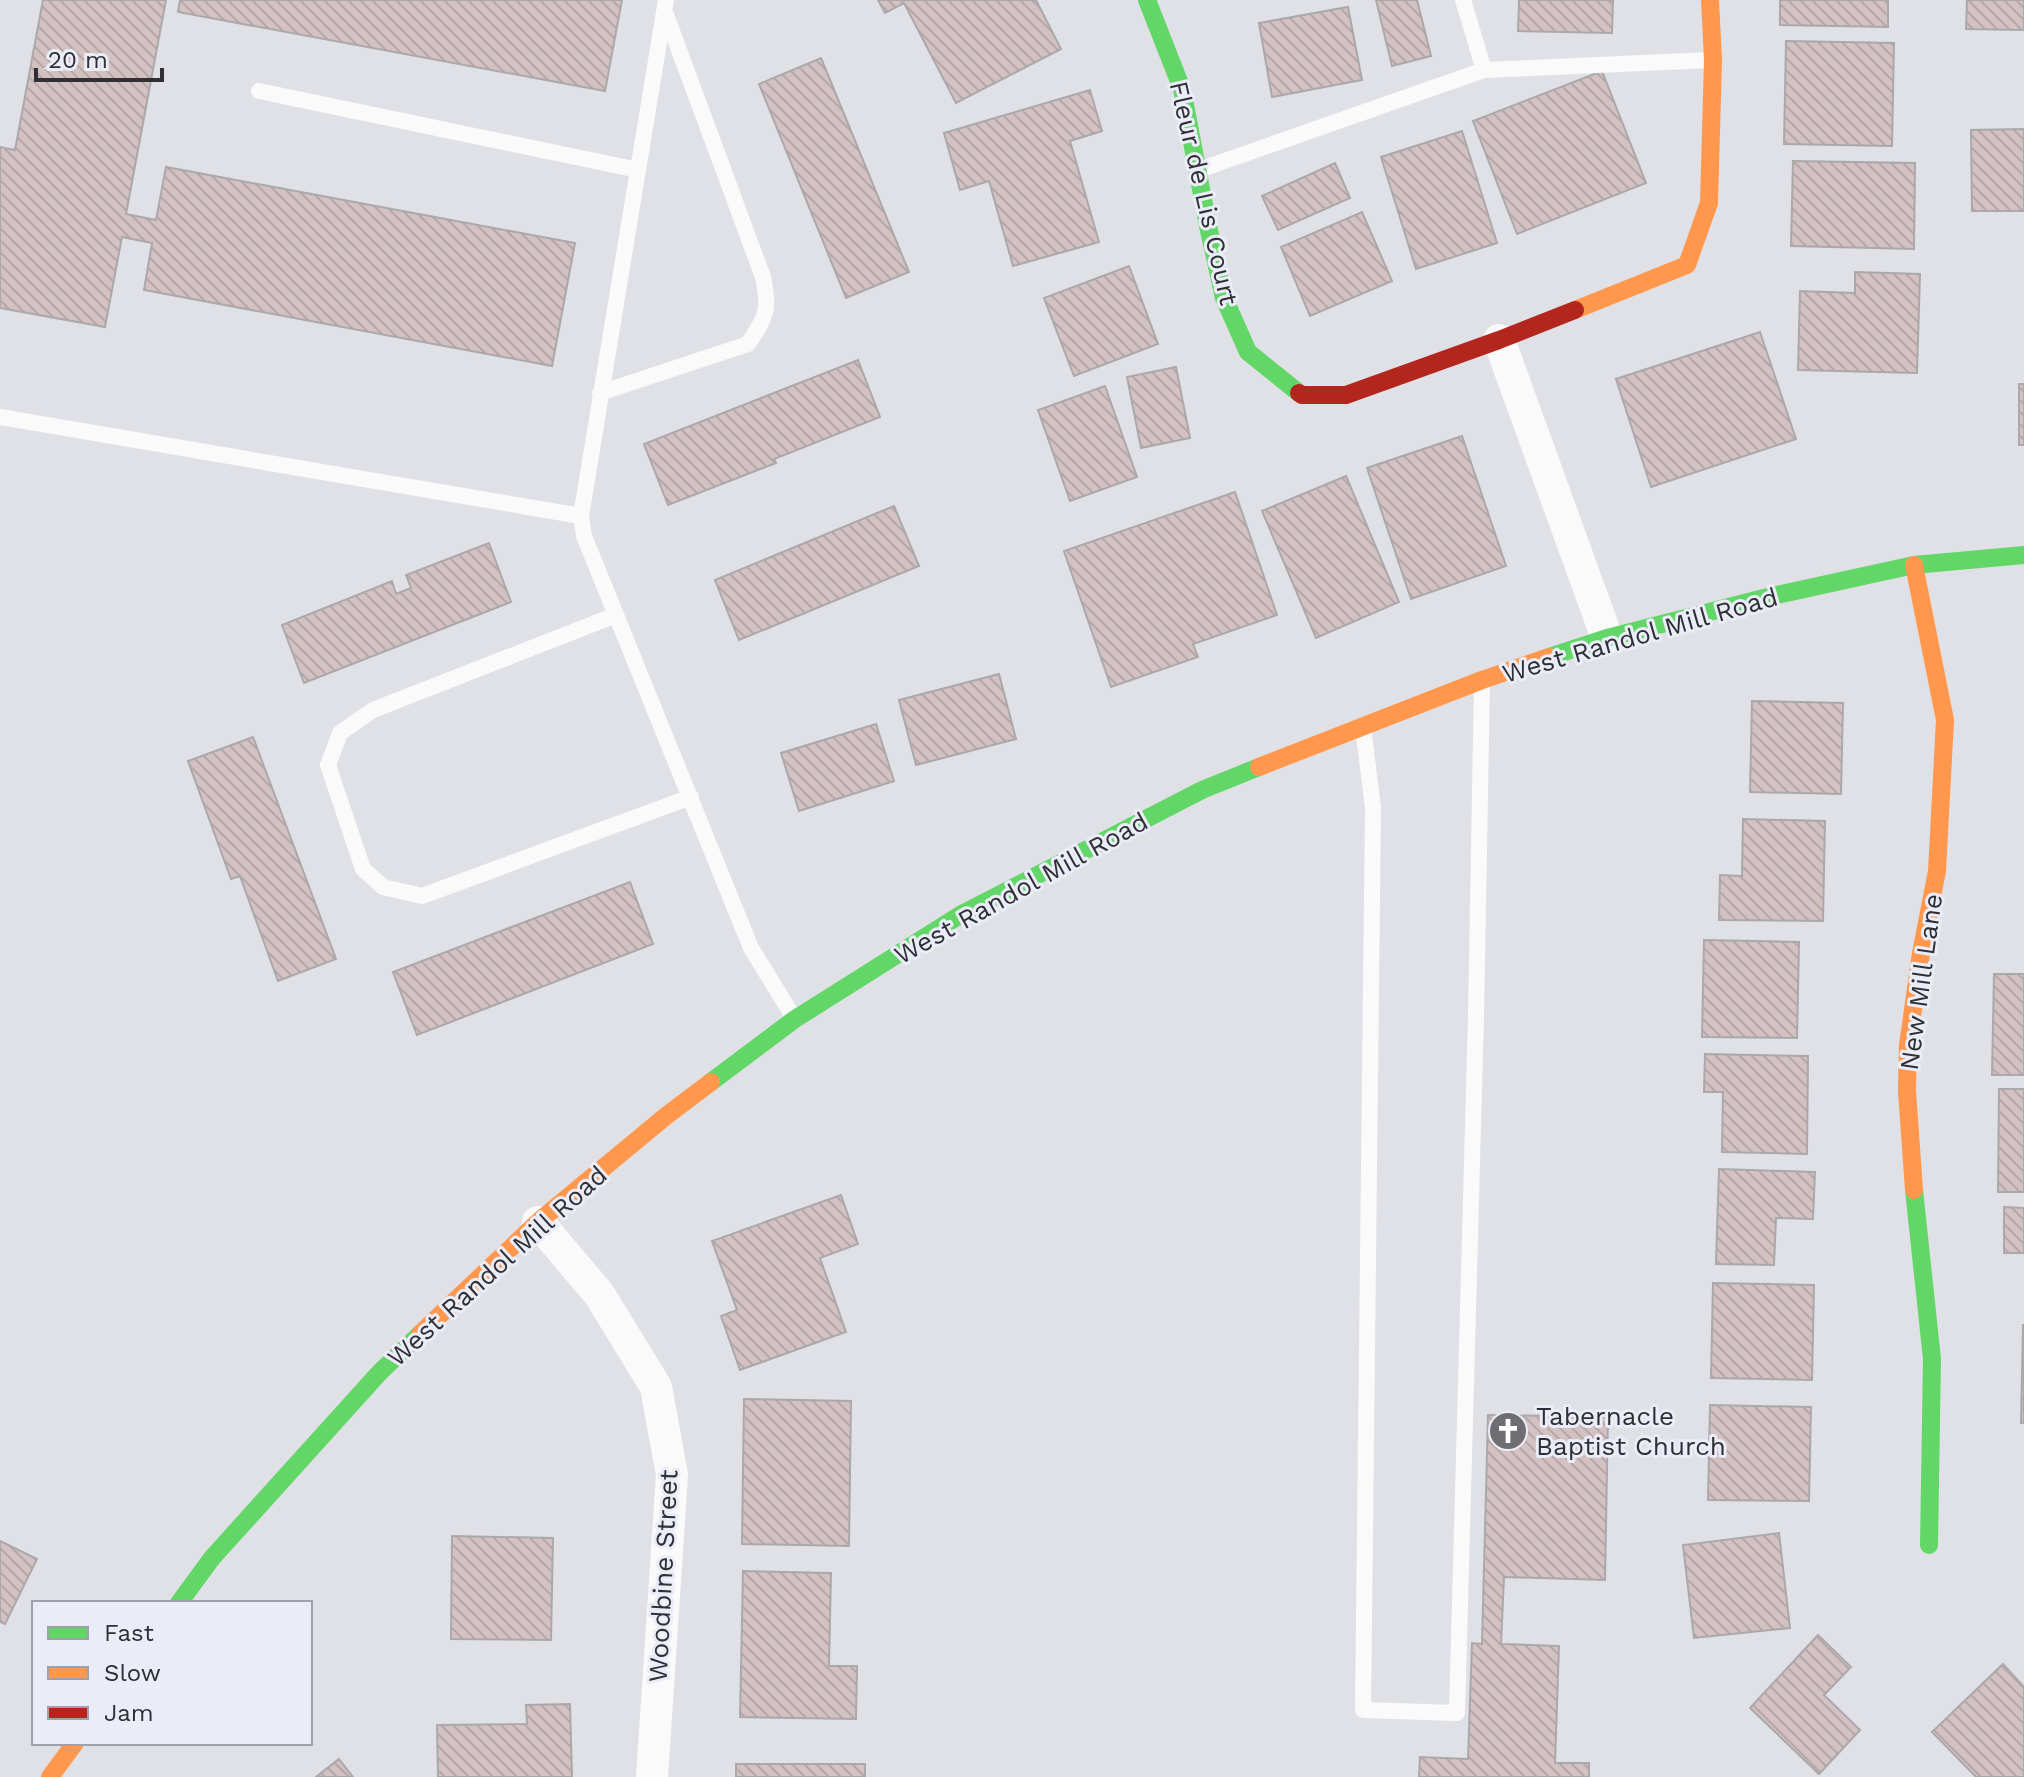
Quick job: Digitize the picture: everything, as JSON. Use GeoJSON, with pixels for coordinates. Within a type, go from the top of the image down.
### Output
{"type":"FeatureCollection","features":[{"type":"Feature","properties":{"kind":"main road","name":"Fleur de Lis Court"},"geometry":{"type":"LineString","coordinates":[[1147,0],[1182,89],[1224,298],[1248,352],[1302,395],[1346,395],[1499,340],[1687,265],[1709,203],[1713,60],[1710,0]]}},
{"type":"Feature","properties":{"kind":"main road","name":"West Randol Mill Road"},"geometry":{"type":"LineString","coordinates":[[180,1601],[212,1558],[380,1372],[538,1222],[666,1116],[795,1019],[960,915],[1202,790],[1482,680],[1607,638],[1772,596],[1914,565],[2024,555]]}},
{"type":"Feature","properties":{"kind":"main road","name":"New Mill Lane"},"geometry":{"type":"LineString","coordinates":[[1914,565],[1945,720],[1937,871],[1912,1015],[1907,1091],[1932,1359],[1929,1545]]}},
{"type":"Feature","properties":{"kind":"main road"},"geometry":{"type":"LineString","coordinates":[[50,1777],[74,1745]]}},
{"type":"Feature","properties":{"kind":"street"},"geometry":{"type":"LineString","coordinates":[[1499,340],[1607,638]]}},
{"type":"Feature","properties":{"kind":"street","name":"Woodbine Street"},"geometry":{"type":"LineString","coordinates":[[538,1222],[599,1294],[656,1387],[672,1475],[652,1777]]}},
{"type":"Feature","properties":{"kind":"lane"},"geometry":{"type":"LineString","coordinates":[[1463,0],[1484,70]]}},
{"type":"Feature","properties":{"kind":"lane"},"geometry":{"type":"LineString","coordinates":[[665,5],[581,516],[584,536],[751,948],[795,1019]]}},
{"type":"Feature","properties":{"kind":"lane"},"geometry":{"type":"LineString","coordinates":[[600,393],[748,344],[760,326],[768,302],[763,277],[665,5]]}},
{"type":"Feature","properties":{"kind":"lane"},"geometry":{"type":"LineString","coordinates":[[1198,170],[1484,70],[1713,60]]}},
{"type":"Feature","properties":{"kind":"lane"},"geometry":{"type":"LineString","coordinates":[[259,91],[638,170]]}},
{"type":"Feature","properties":{"kind":"lane"},"geometry":{"type":"LineString","coordinates":[[0,417],[581,516]]}},
{"type":"Feature","properties":{"kind":"lane"},"geometry":{"type":"LineString","coordinates":[[616,615],[373,710],[340,733],[328,765],[363,869],[383,887],[422,896],[691,797]]}},
{"type":"Feature","properties":{"kind":"lane"},"geometry":{"type":"LineString","coordinates":[[1363,725],[1373,808],[1363,1710],[1457,1713],[1482,680]]}},
{"type":"Feature","properties":{"kind":"building"},"geometry":{"type":"Polygon","coordinates":[[[43,0],[166,0],[126,214],[156,220],[166,167],[575,243],[552,366],[144,290],[152,243],[122,237],[105,327],[0,308],[0,147],[15,150],[43,0]]]}},
{"type":"Feature","properties":{"kind":"building"},"geometry":{"type":"Polygon","coordinates":[[[180,0],[622,0],[605,91],[178,12],[180,0]]]}},
{"type":"Feature","properties":{"kind":"building"},"geometry":{"type":"Polygon","coordinates":[[[878,0],[1036,0],[1061,49],[956,103],[904,3],[885,13],[878,0]]]}},
{"type":"Feature","properties":{"kind":"building"},"geometry":{"type":"Polygon","coordinates":[[[1376,0],[1417,0],[1431,56],[1392,66],[1376,0]]]}},
{"type":"Feature","properties":{"kind":"building"},"geometry":{"type":"Polygon","coordinates":[[[1519,0],[1613,0],[1612,33],[1518,31],[1519,0]]]}},
{"type":"Feature","properties":{"kind":"building"},"geometry":{"type":"Polygon","coordinates":[[[1780,0],[1888,0],[1888,27],[1780,25],[1780,0]]]}},
{"type":"Feature","properties":{"kind":"building"},"geometry":{"type":"Polygon","coordinates":[[[1967,0],[2024,0],[2024,30],[1966,29],[1967,0]]]}},
{"type":"Feature","properties":{"kind":"building"},"geometry":{"type":"Polygon","coordinates":[[[1348,7],[1362,80],[1272,97],[1259,23],[1348,7]]]}},
{"type":"Feature","properties":{"kind":"building"},"geometry":{"type":"Polygon","coordinates":[[[1786,41],[1894,43],[1892,146],[1784,144],[1786,41]]]}},
{"type":"Feature","properties":{"kind":"building"},"geometry":{"type":"Polygon","coordinates":[[[821,58],[909,272],[846,298],[759,84],[821,58]]]}},
{"type":"Feature","properties":{"kind":"building"},"geometry":{"type":"Polygon","coordinates":[[[1602,71],[1646,183],[1517,234],[1473,121],[1602,71]]]}},
{"type":"Feature","properties":{"kind":"building"},"geometry":{"type":"Polygon","coordinates":[[[1090,90],[1102,131],[1070,141],[1099,242],[1013,266],[989,181],[960,190],[944,133],[1090,90]]]}},
{"type":"Feature","properties":{"kind":"building"},"geometry":{"type":"Polygon","coordinates":[[[2024,129],[2024,211],[1972,211],[1971,130],[2024,129]]]}},
{"type":"Feature","properties":{"kind":"building"},"geometry":{"type":"Polygon","coordinates":[[[1462,131],[1497,243],[1416,269],[1381,157],[1462,131]]]}},
{"type":"Feature","properties":{"kind":"building"},"geometry":{"type":"Polygon","coordinates":[[[1793,161],[1915,163],[1914,249],[1791,246],[1793,161]]]}},
{"type":"Feature","properties":{"kind":"building"},"geometry":{"type":"Polygon","coordinates":[[[1335,163],[1350,198],[1278,230],[1262,196],[1335,163]]]}},
{"type":"Feature","properties":{"kind":"building"},"geometry":{"type":"Polygon","coordinates":[[[1362,212],[1392,281],[1310,316],[1281,247],[1362,212]]]}},
{"type":"Feature","properties":{"kind":"building"},"geometry":{"type":"Polygon","coordinates":[[[1129,266],[1158,344],[1074,376],[1044,298],[1129,266]]]}},
{"type":"Feature","properties":{"kind":"building"},"geometry":{"type":"Polygon","coordinates":[[[1855,272],[1920,274],[1917,373],[1798,370],[1800,291],[1855,293],[1855,272]]]}},
{"type":"Feature","properties":{"kind":"building"},"geometry":{"type":"Polygon","coordinates":[[[1760,332],[1796,439],[1651,487],[1616,379],[1760,332]]]}},
{"type":"Feature","properties":{"kind":"building"},"geometry":{"type":"Polygon","coordinates":[[[858,360],[880,417],[774,459],[776,463],[668,505],[644,444],[858,360]]]}},
{"type":"Feature","properties":{"kind":"building"},"geometry":{"type":"Polygon","coordinates":[[[1176,367],[1190,438],[1141,448],[1127,377],[1176,367]]]}},
{"type":"Feature","properties":{"kind":"building"},"geometry":{"type":"Polygon","coordinates":[[[2019,384],[2024,384],[2024,445],[2019,445],[2019,384]]]}},
{"type":"Feature","properties":{"kind":"building"},"geometry":{"type":"Polygon","coordinates":[[[1105,386],[1137,477],[1070,501],[1038,410],[1105,386]]]}},
{"type":"Feature","properties":{"kind":"building"},"geometry":{"type":"Polygon","coordinates":[[[1462,436],[1506,566],[1411,599],[1367,468],[1462,436]]]}},
{"type":"Feature","properties":{"kind":"building"},"geometry":{"type":"Polygon","coordinates":[[[1346,476],[1399,602],[1316,638],[1262,511],[1346,476]]]}},
{"type":"Feature","properties":{"kind":"building"},"geometry":{"type":"Polygon","coordinates":[[[1235,492],[1277,615],[1193,644],[1198,657],[1111,687],[1064,551],[1235,492]]]}},
{"type":"Feature","properties":{"kind":"building"},"geometry":{"type":"Polygon","coordinates":[[[894,506],[919,566],[739,640],[715,580],[894,506]]]}},
{"type":"Feature","properties":{"kind":"building"},"geometry":{"type":"Polygon","coordinates":[[[489,543],[511,602],[304,683],[282,625],[392,581],[396,594],[411,588],[406,575],[489,543]]]}},
{"type":"Feature","properties":{"kind":"building"},"geometry":{"type":"Polygon","coordinates":[[[999,674],[1016,739],[916,765],[899,700],[999,674]]]}},
{"type":"Feature","properties":{"kind":"building"},"geometry":{"type":"Polygon","coordinates":[[[1752,701],[1843,703],[1841,794],[1750,792],[1752,701]]]}},
{"type":"Feature","properties":{"kind":"building"},"geometry":{"type":"Polygon","coordinates":[[[876,724],[894,781],[799,811],[781,753],[876,724]]]}},
{"type":"Feature","properties":{"kind":"building"},"geometry":{"type":"Polygon","coordinates":[[[253,737],[336,959],[278,981],[240,876],[231,879],[188,761],[253,737]]]}},
{"type":"Feature","properties":{"kind":"building"},"geometry":{"type":"Polygon","coordinates":[[[1743,819],[1825,821],[1823,921],[1719,920],[1720,875],[1742,876],[1743,819]]]}},
{"type":"Feature","properties":{"kind":"building"},"geometry":{"type":"Polygon","coordinates":[[[630,882],[653,944],[417,1035],[393,972],[630,882]]]}},
{"type":"Feature","properties":{"kind":"building"},"geometry":{"type":"Polygon","coordinates":[[[1704,940],[1799,942],[1797,1038],[1702,1037],[1704,940]]]}},
{"type":"Feature","properties":{"kind":"building"},"geometry":{"type":"Polygon","coordinates":[[[1994,974],[2024,974],[2024,1075],[1992,1075],[1994,974]]]}},
{"type":"Feature","properties":{"kind":"building"},"geometry":{"type":"Polygon","coordinates":[[[1705,1054],[1808,1056],[1807,1154],[1722,1152],[1723,1092],[1704,1092],[1705,1054]]]}},
{"type":"Feature","properties":{"kind":"building"},"geometry":{"type":"Polygon","coordinates":[[[1999,1089],[2024,1089],[2024,1192],[1998,1192],[1999,1089]]]}},
{"type":"Feature","properties":{"kind":"building"},"geometry":{"type":"Polygon","coordinates":[[[1719,1169],[1815,1172],[1813,1219],[1776,1218],[1774,1265],[1716,1264],[1719,1169]]]}},
{"type":"Feature","properties":{"kind":"building"},"geometry":{"type":"Polygon","coordinates":[[[841,1195],[858,1244],[820,1258],[846,1332],[740,1370],[721,1316],[737,1310],[712,1241],[841,1195]]]}},
{"type":"Feature","properties":{"kind":"building"},"geometry":{"type":"Polygon","coordinates":[[[2004,1207],[2024,1208],[2024,1253],[2004,1253],[2004,1207]]]}},
{"type":"Feature","properties":{"kind":"building"},"geometry":{"type":"Polygon","coordinates":[[[1713,1283],[1814,1285],[1812,1380],[1711,1378],[1713,1283]]]}},
{"type":"Feature","properties":{"kind":"building"},"geometry":{"type":"Polygon","coordinates":[[[2023,1325],[2024,1423],[2021,1423],[2023,1325]]]}},
{"type":"Feature","properties":{"kind":"building"},"geometry":{"type":"Polygon","coordinates":[[[744,1399],[851,1401],[849,1546],[742,1544],[744,1399]]]}},
{"type":"Feature","properties":{"kind":"building"},"geometry":{"type":"Polygon","coordinates":[[[1710,1405],[1811,1407],[1809,1501],[1708,1500],[1710,1405]]]}},
{"type":"Feature","properties":{"kind":"building"},"geometry":{"type":"Polygon","coordinates":[[[1488,1415],[1608,1417],[1605,1580],[1504,1577],[1501,1644],[1559,1646],[1555,1763],[1589,1763],[1589,1777],[1419,1777],[1420,1757],[1468,1759],[1472,1643],[1482,1644],[1488,1415]]]}},
{"type":"Feature","properties":{"kind":"building"},"geometry":{"type":"Polygon","coordinates":[[[1779,1533],[1790,1628],[1694,1638],[1683,1545],[1779,1533]]]}},
{"type":"Feature","properties":{"kind":"building"},"geometry":{"type":"Polygon","coordinates":[[[452,1536],[553,1538],[551,1640],[451,1639],[452,1536]]]}},
{"type":"Feature","properties":{"kind":"building"},"geometry":{"type":"Polygon","coordinates":[[[0,1541],[37,1559],[5,1624],[0,1622],[0,1541]]]}},
{"type":"Feature","properties":{"kind":"building"},"geometry":{"type":"Polygon","coordinates":[[[743,1571],[831,1573],[829,1666],[857,1666],[856,1719],[740,1717],[743,1571]]]}},
{"type":"Feature","properties":{"kind":"building"},"geometry":{"type":"Polygon","coordinates":[[[1818,1635],[1851,1667],[1824,1695],[1860,1730],[1819,1774],[1750,1708],[1818,1635]]]}},
{"type":"Feature","properties":{"kind":"building"},"geometry":{"type":"Polygon","coordinates":[[[2003,1664],[2024,1687],[2024,1777],[1976,1777],[1932,1732],[2003,1664]]]}},
{"type":"Feature","properties":{"kind":"building"},"geometry":{"type":"Polygon","coordinates":[[[570,1704],[572,1777],[438,1777],[437,1725],[527,1724],[526,1705],[570,1704]]]}},
{"type":"Feature","properties":{"kind":"building"},"geometry":{"type":"Polygon","coordinates":[[[339,1759],[353,1777],[316,1777],[339,1759]]]}},
{"type":"Feature","properties":{"kind":"building"},"geometry":{"type":"Polygon","coordinates":[[[736,1764],[865,1764],[865,1777],[736,1777],[736,1764]]]}},
{"type":"Feature","properties":{"kind":"traffic: fast"},"geometry":{"type":"LineString","coordinates":[[1147,0],[1182,89],[1224,298],[1248,352],[1299,393]]}},
{"type":"Feature","properties":{"kind":"traffic: fast"},"geometry":{"type":"LineString","coordinates":[[1549,657],[1607,638],[1772,596],[1914,565],[2024,555]]}},
{"type":"Feature","properties":{"kind":"traffic: fast"},"geometry":{"type":"LineString","coordinates":[[711,1082],[795,1019],[960,915],[1202,790],[1259,767]]}},
{"type":"Feature","properties":{"kind":"traffic: fast"},"geometry":{"type":"LineString","coordinates":[[1914,1190],[1932,1359],[1929,1545]]}},
{"type":"Feature","properties":{"kind":"traffic: fast"},"geometry":{"type":"LineString","coordinates":[[180,1601],[212,1558],[380,1372],[420,1334]]}},
{"type":"Feature","properties":{"kind":"traffic: slow"},"geometry":{"type":"LineString","coordinates":[[1575,310],[1687,265],[1709,203],[1713,60],[1710,0]]}},
{"type":"Feature","properties":{"kind":"traffic: slow"},"geometry":{"type":"LineString","coordinates":[[1914,565],[1945,720],[1937,871],[1908,1045],[1907,1091],[1914,1190]]}},
{"type":"Feature","properties":{"kind":"traffic: slow"},"geometry":{"type":"LineString","coordinates":[[1259,767],[1549,657]]}},
{"type":"Feature","properties":{"kind":"traffic: slow"},"geometry":{"type":"LineString","coordinates":[[420,1334],[538,1222],[711,1082]]}},
{"type":"Feature","properties":{"kind":"traffic: slow"},"geometry":{"type":"LineString","coordinates":[[50,1777],[74,1745]]}},
{"type":"Feature","properties":{"kind":"traffic: jam"},"geometry":{"type":"LineString","coordinates":[[1299,393],[1346,395],[1575,310]]}},
{"type":"Feature","properties":{"kind":"place","name":"Tabernacle Baptist Church"},"geometry":{"type":"Point","coordinates":[1508,1431]}}]}
